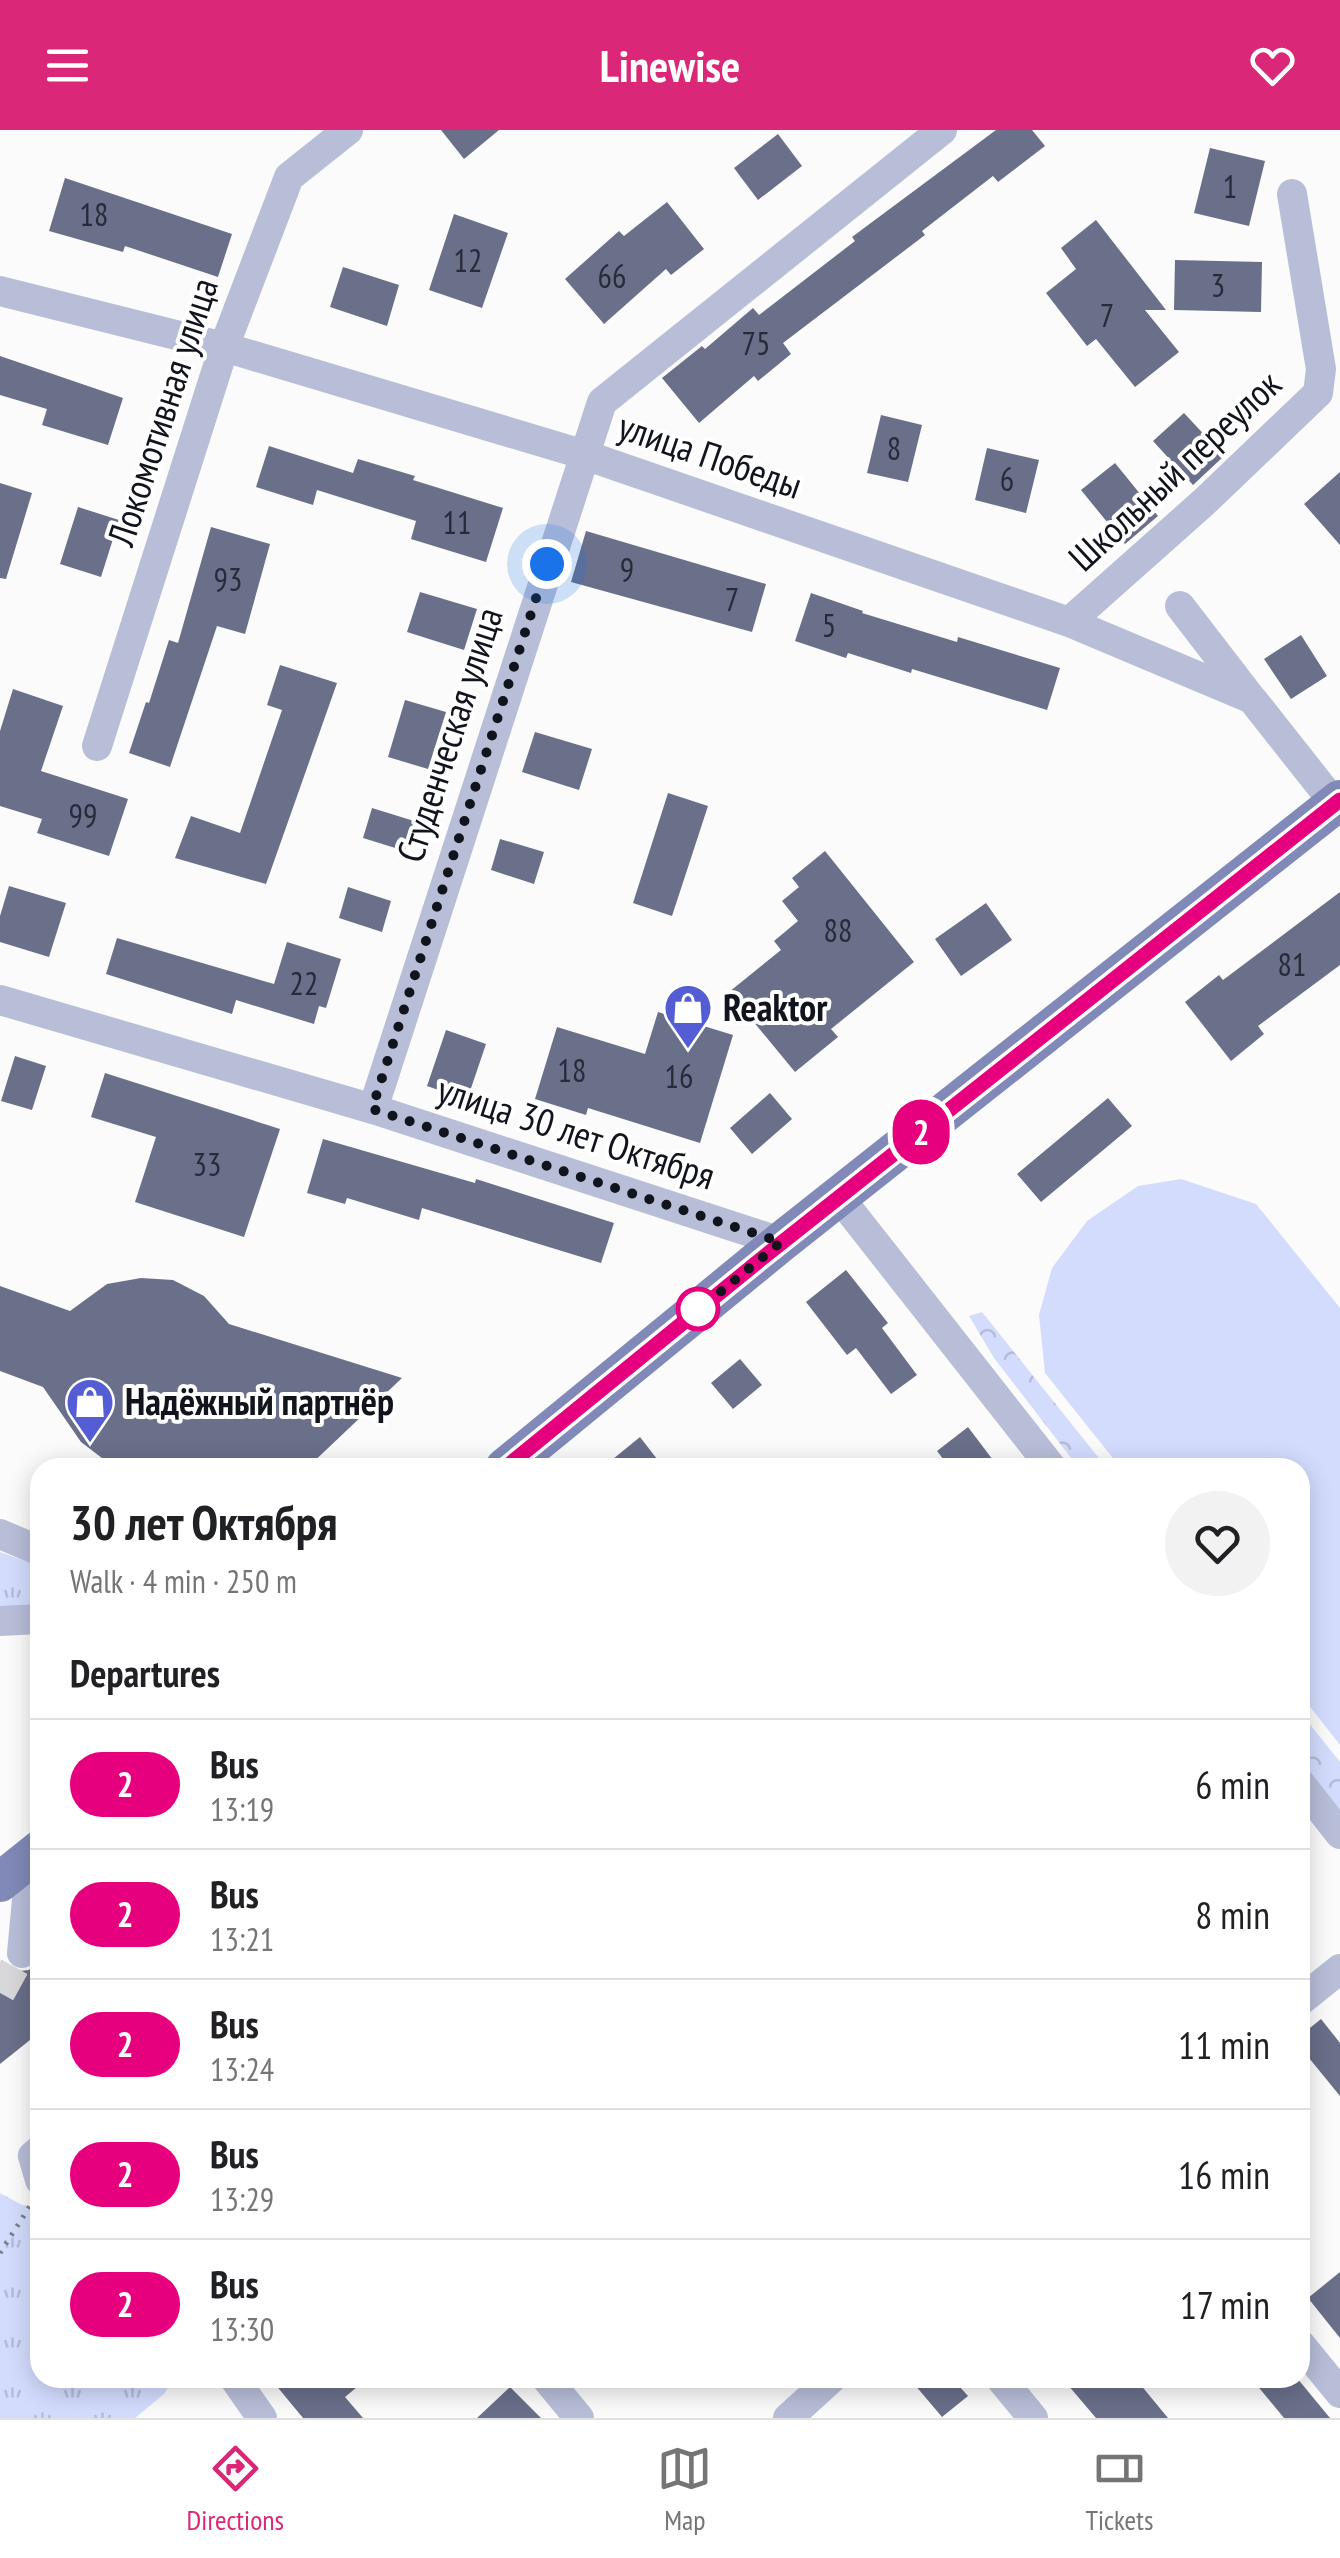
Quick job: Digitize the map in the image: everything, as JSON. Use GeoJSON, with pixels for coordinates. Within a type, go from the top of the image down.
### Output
{"type":"FeatureCollection","features":[{"type":"Feature","properties":{"kind":"main road"},"geometry":{"type":"LineString","coordinates":[[517,1458],[781,1242],[1338,802]]}},
{"type":"Feature","properties":{"kind":"street","name":"Локомотивная улица"},"geometry":{"type":"LineString","coordinates":[[97,746],[224,347],[289,178],[348,130]]}},
{"type":"Feature","properties":{"kind":"street","name":"Студенческая улица"},"geometry":{"type":"LineString","coordinates":[[372,1109],[602,402],[942,130]]}},
{"type":"Feature","properties":{"kind":"street","name":"Школьный переулок"},"geometry":{"type":"LineString","coordinates":[[1069,622],[1204,502],[1318,393],[1322,369],[1292,194]]}},
{"type":"Feature","properties":{"kind":"street","name":"улица Победы"},"geometry":{"type":"LineString","coordinates":[[0,292],[224,347],[582,454],[1069,622],[1252,700],[1338,802]]}},
{"type":"Feature","properties":{"kind":"street"},"geometry":{"type":"LineString","coordinates":[[1180,606],[1252,700]]}},
{"type":"Feature","properties":{"kind":"street","name":"улица 30 лет Октября"},"geometry":{"type":"LineString","coordinates":[[0,1000],[372,1109],[781,1242]]}},
{"type":"Feature","properties":{"kind":"street"},"geometry":{"type":"LineString","coordinates":[[839,1196],[1044,1458]]}},
{"type":"Feature","properties":{"kind":"street"},"geometry":{"type":"LineString","coordinates":[[0,1534],[30,1547]]}},
{"type":"Feature","properties":{"kind":"street"},"geometry":{"type":"LineString","coordinates":[[0,1621],[30,1620]]}},
{"type":"Feature","properties":{"kind":"street"},"geometry":{"type":"LineString","coordinates":[[1310,1796],[1340,1834]]}},
{"type":"Feature","properties":{"kind":"street"},"geometry":{"type":"LineString","coordinates":[[22,1954],[24,1864]]}},
{"type":"Feature","properties":{"kind":"street"},"geometry":{"type":"LineString","coordinates":[[1310,1993],[1340,1970]]}},
{"type":"Feature","properties":{"kind":"street"},"geometry":{"type":"LineString","coordinates":[[1310,2356],[1340,2393]]}},
{"type":"Feature","properties":{"kind":"street"},"geometry":{"type":"LineString","coordinates":[[241,2388],[262,2418]]}},
{"type":"Feature","properties":{"kind":"street"},"geometry":{"type":"LineString","coordinates":[[554,2388],[579,2418]]}},
{"type":"Feature","properties":{"kind":"street"},"geometry":{"type":"LineString","coordinates":[[788,2418],[821,2388]]}},
{"type":"Feature","properties":{"kind":"street"},"geometry":{"type":"LineString","coordinates":[[1008,2388],[1033,2418]]}},
{"type":"Feature","properties":{"kind":"path"},"geometry":{"type":"LineString","coordinates":[[0,2253],[30,2206]]}},
{"type":"Feature","properties":{"kind":"green space"},"geometry":{"type":"Polygon","coordinates":[[[1181,1179],[1256,1204],[1340,1308],[1340,1745],[1310,1707],[1310,1458],[1113,1458],[1045,1373],[1039,1315],[1052,1268],[1087,1221],[1138,1186],[1181,1179]]]}},
{"type":"Feature","properties":{"kind":"green space"},"geometry":{"type":"Polygon","coordinates":[[[982,1312],[1099,1458],[1071,1458],[994,1358],[969,1316],[982,1312]]]}},
{"type":"Feature","properties":{"kind":"green space"},"geometry":{"type":"Polygon","coordinates":[[[0,1552],[30,1562],[30,1604],[22,1610],[0,1613],[0,1552]]]}},
{"type":"Feature","properties":{"kind":"green space"},"geometry":{"type":"Polygon","coordinates":[[[1310,1724],[1340,1762],[1340,1812],[1310,1773],[1310,1724]]]}},
{"type":"Feature","properties":{"kind":"green space"},"geometry":{"type":"Polygon","coordinates":[[[0,2193],[30,2206],[30,2388],[168,2388],[135,2418],[0,2418],[0,2193]]]}},
{"type":"Feature","properties":{"kind":"building"},"geometry":{"type":"Polygon","coordinates":[[[441,130],[499,130],[464,159],[441,130]]]}},
{"type":"Feature","properties":{"kind":"building"},"geometry":{"type":"Polygon","coordinates":[[[996,130],[1032,130],[1045,146],[998,182],[993,176],[922,231],[925,235],[783,343],[791,354],[758,381],[754,376],[699,423],[662,378],[702,346],[705,349],[753,308],[759,315],[855,241],[852,237],[996,130]]]}},
{"type":"Feature","properties":{"kind":"building"},"geometry":{"type":"Polygon","coordinates":[[[778,134],[802,166],[758,200],[734,168],[778,134]]]}},
{"type":"Feature","properties":{"kind":"building"},"geometry":{"type":"Polygon","coordinates":[[[1210,148],[1265,161],[1249,226],[1194,213],[1210,148]]]}},
{"type":"Feature","properties":{"kind":"building"},"geometry":{"type":"Polygon","coordinates":[[[65,178],[232,234],[218,277],[125,246],[123,252],[49,231],[65,178]]]}},
{"type":"Feature","properties":{"kind":"building"},"geometry":{"type":"Polygon","coordinates":[[[667,202],[704,249],[671,275],[666,269],[604,324],[565,279],[619,231],[624,236],[667,202]]]}},
{"type":"Feature","properties":{"kind":"building"},"geometry":{"type":"Polygon","coordinates":[[[454,214],[508,233],[482,308],[429,290],[454,214]]]}},
{"type":"Feature","properties":{"kind":"building"},"geometry":{"type":"Polygon","coordinates":[[[1096,220],[1166,310],[1145,310],[1179,352],[1135,387],[1096,339],[1087,346],[1046,293],[1076,269],[1061,248],[1096,220]]]}},
{"type":"Feature","properties":{"kind":"building"},"geometry":{"type":"Polygon","coordinates":[[[1175,260],[1262,262],[1261,312],[1174,310],[1175,260]]]}},
{"type":"Feature","properties":{"kind":"building"},"geometry":{"type":"Polygon","coordinates":[[[343,267],[399,285],[387,326],[330,307],[343,267]]]}},
{"type":"Feature","properties":{"kind":"building"},"geometry":{"type":"Polygon","coordinates":[[[0,356],[123,398],[108,445],[42,425],[47,409],[0,395],[0,356]]]}},
{"type":"Feature","properties":{"kind":"building"},"geometry":{"type":"Polygon","coordinates":[[[1184,413],[1224,456],[1193,485],[1153,441],[1184,413]]]}},
{"type":"Feature","properties":{"kind":"building"},"geometry":{"type":"Polygon","coordinates":[[[881,415],[922,425],[908,482],[867,473],[881,415]]]}},
{"type":"Feature","properties":{"kind":"building"},"geometry":{"type":"Polygon","coordinates":[[[269,446],[353,473],[358,459],[503,508],[486,562],[411,539],[416,521],[317,490],[313,505],[256,487],[269,446]]]}},
{"type":"Feature","properties":{"kind":"building"},"geometry":{"type":"Polygon","coordinates":[[[987,448],[1039,460],[1026,513],[975,500],[987,448]]]}},
{"type":"Feature","properties":{"kind":"building"},"geometry":{"type":"Polygon","coordinates":[[[1115,463],[1158,516],[1125,544],[1081,490],[1115,463]]]}},
{"type":"Feature","properties":{"kind":"building"},"geometry":{"type":"Polygon","coordinates":[[[1340,472],[1340,545],[1304,504],[1340,472]]]}},
{"type":"Feature","properties":{"kind":"building"},"geometry":{"type":"Polygon","coordinates":[[[0,483],[32,493],[6,579],[0,578],[0,483]]]}},
{"type":"Feature","properties":{"kind":"building"},"geometry":{"type":"Polygon","coordinates":[[[78,507],[119,520],[101,577],[60,564],[78,507]]]}},
{"type":"Feature","properties":{"kind":"building"},"geometry":{"type":"Polygon","coordinates":[[[211,527],[270,544],[245,634],[217,626],[170,767],[129,753],[169,640],[178,643],[211,527]]]}},
{"type":"Feature","properties":{"kind":"building"},"geometry":{"type":"Polygon","coordinates":[[[586,531],[766,584],[752,632],[571,582],[586,531]]]}},
{"type":"Feature","properties":{"kind":"building"},"geometry":{"type":"Polygon","coordinates":[[[420,592],[477,609],[464,650],[407,632],[420,592]]]}},
{"type":"Feature","properties":{"kind":"building"},"geometry":{"type":"Polygon","coordinates":[[[811,593],[957,642],[958,637],[1060,668],[1047,710],[912,669],[911,673],[848,653],[846,658],[795,641],[811,593]]]}},
{"type":"Feature","properties":{"kind":"building"},"geometry":{"type":"Polygon","coordinates":[[[1301,635],[1327,676],[1291,699],[1264,659],[1301,635]]]}},
{"type":"Feature","properties":{"kind":"building"},"geometry":{"type":"Polygon","coordinates":[[[280,665],[337,683],[266,884],[175,858],[191,816],[240,833],[282,710],[267,705],[280,665]]]}},
{"type":"Feature","properties":{"kind":"building"},"geometry":{"type":"Polygon","coordinates":[[[13,689],[63,706],[41,771],[128,799],[109,856],[37,833],[42,819],[0,806],[0,731],[13,689]]]}},
{"type":"Feature","properties":{"kind":"building"},"geometry":{"type":"Polygon","coordinates":[[[405,700],[446,712],[428,769],[388,757],[405,700]]]}},
{"type":"Feature","properties":{"kind":"building"},"geometry":{"type":"Polygon","coordinates":[[[535,732],[592,749],[579,790],[522,772],[535,732]]]}},
{"type":"Feature","properties":{"kind":"building"},"geometry":{"type":"Polygon","coordinates":[[[668,793],[708,806],[672,916],[633,903],[668,793]]]}},
{"type":"Feature","properties":{"kind":"building"},"geometry":{"type":"Polygon","coordinates":[[[372,808],[414,821],[405,851],[363,838],[372,808]]]}},
{"type":"Feature","properties":{"kind":"building"},"geometry":{"type":"Polygon","coordinates":[[[500,839],[544,852],[534,884],[491,870],[500,839]]]}},
{"type":"Feature","properties":{"kind":"building"},"geometry":{"type":"Polygon","coordinates":[[[825,851],[914,962],[831,1029],[838,1037],[795,1072],[729,992],[781,950],[774,941],[798,921],[782,901],[799,887],[792,878],[825,851]]]}},
{"type":"Feature","properties":{"kind":"building"},"geometry":{"type":"Polygon","coordinates":[[[9,886],[66,903],[49,957],[0,942],[0,916],[9,886]]]}},
{"type":"Feature","properties":{"kind":"building"},"geometry":{"type":"Polygon","coordinates":[[[348,887],[391,901],[382,932],[339,918],[348,887]]]}},
{"type":"Feature","properties":{"kind":"building"},"geometry":{"type":"Polygon","coordinates":[[[1340,892],[1340,965],[1258,1026],[1264,1034],[1231,1061],[1185,1002],[1219,975],[1223,980],[1340,892]]]}},
{"type":"Feature","properties":{"kind":"building"},"geometry":{"type":"Polygon","coordinates":[[[986,903],[1012,940],[961,976],[935,939],[986,903]]]}},
{"type":"Feature","properties":{"kind":"building"},"geometry":{"type":"Polygon","coordinates":[[[117,938],[274,984],[287,942],[341,959],[326,1008],[319,1006],[314,1024],[236,1000],[232,1014],[106,974],[117,938]]]}},
{"type":"Feature","properties":{"kind":"building"},"geometry":{"type":"Polygon","coordinates":[[[658,1012],[733,1035],[700,1143],[588,1108],[586,1115],[535,1099],[557,1027],[645,1054],[658,1012]]]}},
{"type":"Feature","properties":{"kind":"building"},"geometry":{"type":"Polygon","coordinates":[[[446,1030],[486,1044],[467,1100],[427,1086],[446,1030]]]}},
{"type":"Feature","properties":{"kind":"building"},"geometry":{"type":"Polygon","coordinates":[[[15,1056],[46,1066],[32,1110],[1,1101],[15,1056]]]}},
{"type":"Feature","properties":{"kind":"building"},"geometry":{"type":"Polygon","coordinates":[[[105,1073],[280,1129],[244,1237],[135,1202],[156,1137],[91,1117],[105,1073]]]}},
{"type":"Feature","properties":{"kind":"building"},"geometry":{"type":"Polygon","coordinates":[[[770,1093],[792,1119],[752,1154],[730,1128],[770,1093]]]}},
{"type":"Feature","properties":{"kind":"building"},"geometry":{"type":"Polygon","coordinates":[[[1108,1098],[1132,1126],[1041,1202],[1017,1174],[1108,1098]]]}},
{"type":"Feature","properties":{"kind":"building"},"geometry":{"type":"Polygon","coordinates":[[[323,1139],[475,1183],[476,1179],[614,1223],[601,1263],[422,1208],[419,1220],[347,1198],[345,1204],[307,1193],[323,1139]]]}},
{"type":"Feature","properties":{"kind":"building"},"geometry":{"type":"Polygon","coordinates":[[[846,1270],[888,1323],[882,1328],[917,1375],[891,1394],[856,1348],[847,1355],[806,1302],[846,1270]]]}},
{"type":"Feature","properties":{"kind":"building"},"geometry":{"type":"Polygon","coordinates":[[[141,1278],[173,1280],[204,1296],[229,1324],[402,1378],[318,1458],[102,1458],[81,1442],[43,1387],[0,1371],[0,1286],[70,1311],[107,1284],[141,1278]]]}},
{"type":"Feature","properties":{"kind":"building"},"geometry":{"type":"Polygon","coordinates":[[[740,1359],[762,1385],[733,1409],[711,1383],[740,1359]]]}},
{"type":"Feature","properties":{"kind":"building"},"geometry":{"type":"Polygon","coordinates":[[[968,1427],[991,1458],[942,1458],[937,1451],[968,1427]]]}},
{"type":"Feature","properties":{"kind":"building"},"geometry":{"type":"Polygon","coordinates":[[[640,1437],[656,1458],[614,1458],[640,1437]]]}},
{"type":"Feature","properties":{"kind":"building"},"geometry":{"type":"Polygon","coordinates":[[[8,1965],[19,1971],[29,1970],[30,2040],[0,2064],[0,1971],[8,1965]]]}},
{"type":"Feature","properties":{"kind":"building"},"geometry":{"type":"Polygon","coordinates":[[[1321,2019],[1340,2043],[1340,2096],[1310,2059],[1310,2028],[1321,2019]]]}},
{"type":"Feature","properties":{"kind":"building"},"geometry":{"type":"Polygon","coordinates":[[[1340,2272],[1340,2338],[1310,2300],[1340,2272]]]}},
{"type":"Feature","properties":{"kind":"building"},"geometry":{"type":"Polygon","coordinates":[[[278,2388],[356,2388],[345,2397],[363,2418],[303,2418],[278,2388]]]}},
{"type":"Feature","properties":{"kind":"building"},"geometry":{"type":"Polygon","coordinates":[[[511,2388],[541,2418],[477,2418],[511,2388]]]}},
{"type":"Feature","properties":{"kind":"building"},"geometry":{"type":"Polygon","coordinates":[[[917,2388],[961,2388],[968,2396],[942,2417],[917,2388]]]}},
{"type":"Feature","properties":{"kind":"building"},"geometry":{"type":"Polygon","coordinates":[[[1070,2388],[1143,2388],[1168,2418],[1096,2418],[1070,2388]]]}},
{"type":"Feature","properties":{"kind":"building"},"geometry":{"type":"Polygon","coordinates":[[[1259,2388],[1305,2388],[1330,2418],[1284,2418],[1259,2388]]]}},
{"type":"Feature","properties":{"kind":"tunnel"},"geometry":{"type":"LineString","coordinates":[[0,1993],[22,1953]]}},
{"type":"Feature","properties":{"kind":"bus line","name":"2"},"geometry":{"type":"LineString","coordinates":[[517,1458],[760,1260],[1340,800]]}},
{"type":"Feature","properties":{"kind":"place","name":"Reaktor"},"geometry":{"type":"Point","coordinates":[688,1050]}},
{"type":"Feature","properties":{"kind":"place","name":"Надёжный партнёр"},"geometry":{"type":"Point","coordinates":[90,1444]}},
{"type":"Feature","properties":{"kind":"route"},"geometry":{"type":"LineString","coordinates":[[547,564],[372,1109],[781,1242],[686,1320],[698,1309]]}}]}
